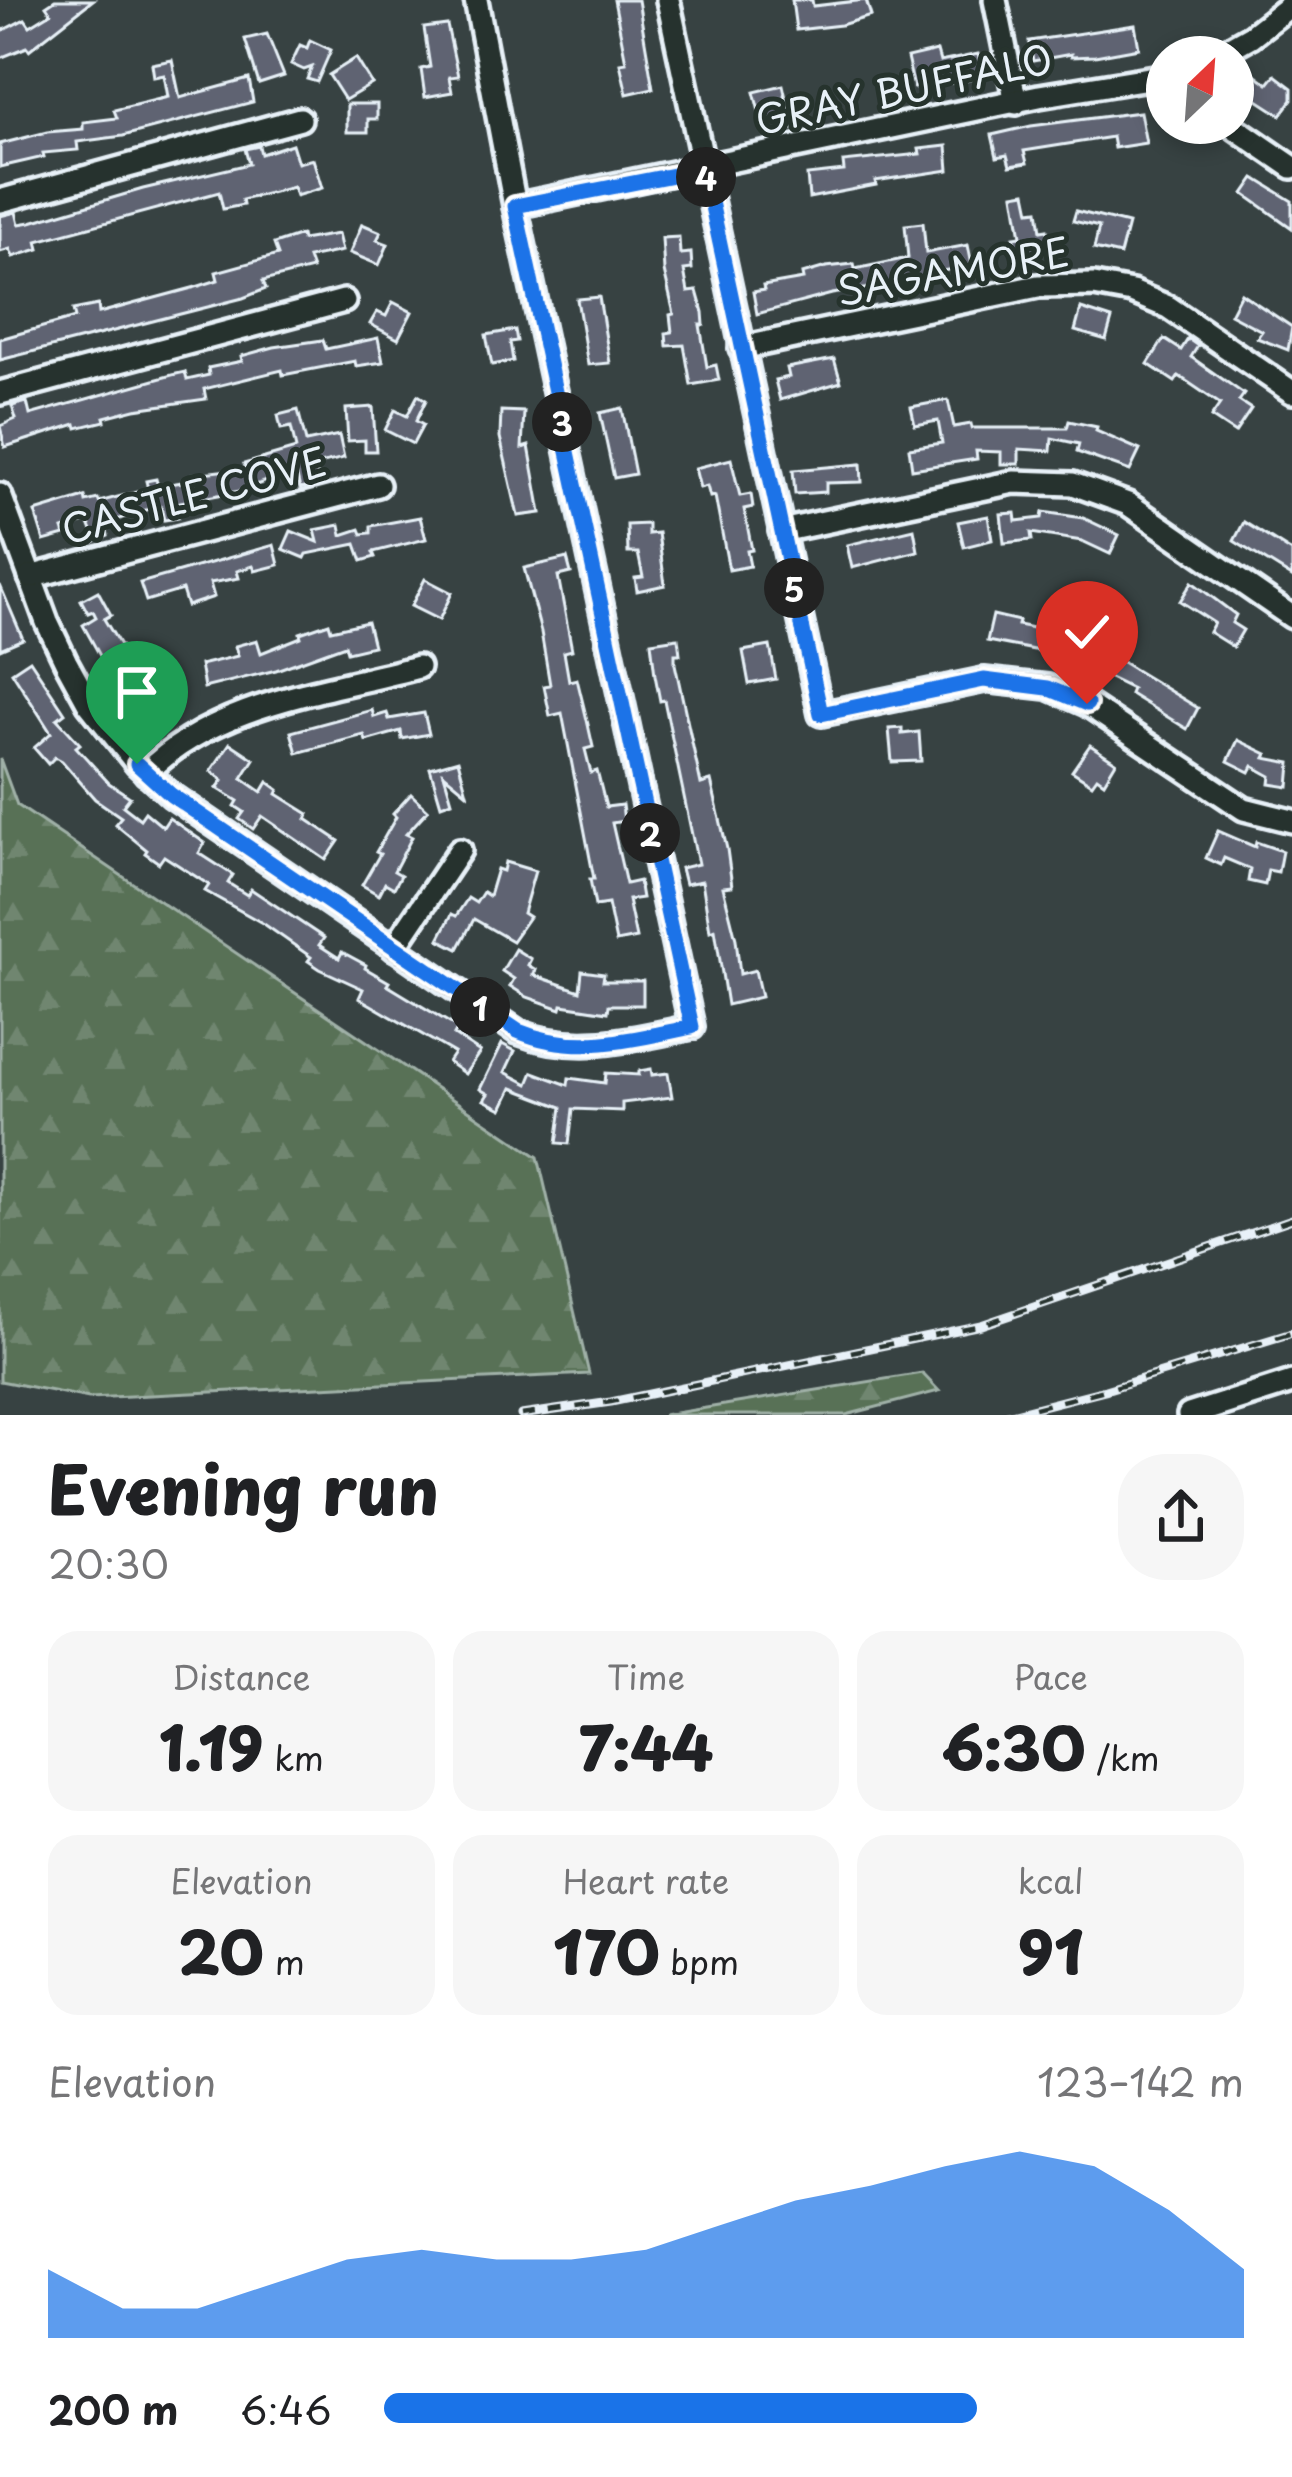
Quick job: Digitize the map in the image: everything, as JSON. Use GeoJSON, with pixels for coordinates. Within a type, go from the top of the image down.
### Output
{"type":"FeatureCollection","features":[{"type":"Feature","properties":{"kind":"street"},"geometry":{"type":"LineString","coordinates":[[0,495],[46,622],[89,704],[114,738],[171,795],[504,1024],[549,1042],[598,1045],[692,1027],[515,206],[476,0]]}},
{"type":"Feature","properties":{"kind":"street"},"geometry":{"type":"LineString","coordinates":[[668,0],[821,714],[957,684],[1025,682],[1087,704],[1244,809],[1292,820]]}},
{"type":"Feature","properties":{"kind":"street"},"geometry":{"type":"LineString","coordinates":[[995,0],[1016,103]]}},
{"type":"Feature","properties":{"kind":"street"},"geometry":{"type":"LineString","coordinates":[[1251,36],[1292,4]]}},
{"type":"Feature","properties":{"kind":"street","name":"GRAY BUFFALO"},"geometry":{"type":"LineString","coordinates":[[515,206],[1146,80]]}},
{"type":"Feature","properties":{"kind":"street"},"geometry":{"type":"LineString","coordinates":[[0,201],[300,119]]}},
{"type":"Feature","properties":{"kind":"street"},"geometry":{"type":"LineString","coordinates":[[1254,141],[1292,167]]}},
{"type":"Feature","properties":{"kind":"street","name":"SAGAMORE"},"geometry":{"type":"LineString","coordinates":[[742,348],[1038,286],[1094,284],[1132,292],[1168,307],[1292,392]]}},
{"type":"Feature","properties":{"kind":"street"},"geometry":{"type":"LineString","coordinates":[[0,393],[344,301]]}},
{"type":"Feature","properties":{"kind":"street"},"geometry":{"type":"LineString","coordinates":[[782,531],[1014,482],[1073,484],[1128,504],[1292,617]]}},
{"type":"Feature","properties":{"kind":"street","name":"CASTLE COVE"},"geometry":{"type":"LineString","coordinates":[[30,577],[377,484]]}},
{"type":"Feature","properties":{"kind":"street"},"geometry":{"type":"LineString","coordinates":[[146,772],[178,744],[230,717],[418,667]]}},
{"type":"Feature","properties":{"kind":"street"},"geometry":{"type":"LineString","coordinates":[[394,948],[460,850]]}},
{"type":"Feature","properties":{"kind":"street"},"geometry":{"type":"LineString","coordinates":[[1189,1415],[1292,1382]]}},
{"type":"Feature","properties":{"kind":"green space"},"geometry":{"type":"Polygon","coordinates":[[[0,759],[17,805],[538,1157],[589,1374],[89,1398],[0,1381],[0,759]]]}},
{"type":"Feature","properties":{"kind":"green space"},"geometry":{"type":"Polygon","coordinates":[[[922,1373],[939,1391],[846,1415],[663,1415],[922,1373]]]}},
{"type":"Feature","properties":{"kind":"building"},"geometry":{"type":"Polygon","coordinates":[[[55,0],[93,0],[29,50],[0,58],[0,32],[25,19],[30,26],[51,13],[46,6],[55,0]]]}},
{"type":"Feature","properties":{"kind":"building"},"geometry":{"type":"Polygon","coordinates":[[[614,0],[638,0],[653,88],[627,94],[614,0]]]}},
{"type":"Feature","properties":{"kind":"building"},"geometry":{"type":"Polygon","coordinates":[[[792,0],[812,0],[813,6],[866,0],[871,16],[796,30],[792,0]]]}},
{"type":"Feature","properties":{"kind":"building"},"geometry":{"type":"Polygon","coordinates":[[[447,25],[458,76],[449,77],[452,92],[425,97],[421,69],[430,67],[424,28],[447,25]]]}},
{"type":"Feature","properties":{"kind":"building"},"geometry":{"type":"Polygon","coordinates":[[[1135,25],[1139,48],[1033,61],[1029,41],[1135,25]]]}},
{"type":"Feature","properties":{"kind":"building"},"geometry":{"type":"Polygon","coordinates":[[[267,34],[284,76],[259,84],[245,39],[267,34]]]}},
{"type":"Feature","properties":{"kind":"building"},"geometry":{"type":"Polygon","coordinates":[[[310,40],[331,50],[317,82],[307,79],[312,67],[304,70],[291,64],[300,45],[307,48],[310,40]]]}},
{"type":"Feature","properties":{"kind":"building"},"geometry":{"type":"Polygon","coordinates":[[[937,51],[940,62],[978,54],[983,77],[952,83],[951,78],[914,88],[907,58],[937,51]]]}},
{"type":"Feature","properties":{"kind":"building"},"geometry":{"type":"Polygon","coordinates":[[[356,58],[372,84],[345,100],[329,75],[356,58]]]}},
{"type":"Feature","properties":{"kind":"building"},"geometry":{"type":"Polygon","coordinates":[[[172,60],[180,98],[249,79],[253,102],[123,136],[77,142],[78,150],[43,153],[44,157],[0,167],[0,144],[83,129],[83,122],[117,118],[114,110],[168,97],[164,75],[154,77],[152,64],[172,60]]]}},
{"type":"Feature","properties":{"kind":"building"},"geometry":{"type":"Polygon","coordinates":[[[1254,74],[1268,84],[1275,75],[1292,88],[1292,100],[1281,115],[1254,98],[1254,74]]]}},
{"type":"Feature","properties":{"kind":"building"},"geometry":{"type":"Polygon","coordinates":[[[783,85],[793,129],[781,131],[778,119],[762,123],[754,92],[783,85]]]}},
{"type":"Feature","properties":{"kind":"building"},"geometry":{"type":"Polygon","coordinates":[[[347,104],[377,104],[377,119],[368,119],[368,132],[347,132],[347,104]]]}},
{"type":"Feature","properties":{"kind":"building"},"geometry":{"type":"Polygon","coordinates":[[[1140,112],[1146,143],[1114,148],[1112,137],[1024,151],[1027,163],[1010,166],[1007,155],[997,157],[992,135],[1140,112]]]}},
{"type":"Feature","properties":{"kind":"building"},"geometry":{"type":"Polygon","coordinates":[[[292,144],[298,163],[313,159],[322,188],[296,196],[293,187],[223,209],[219,192],[37,241],[39,249],[13,257],[10,249],[0,252],[0,216],[16,212],[19,224],[31,222],[249,164],[245,149],[259,146],[261,154],[292,144]]]}},
{"type":"Feature","properties":{"kind":"building"},"geometry":{"type":"Polygon","coordinates":[[[947,146],[949,170],[875,181],[876,185],[809,198],[807,175],[844,171],[843,162],[920,154],[919,149],[947,146]]]}},
{"type":"Feature","properties":{"kind":"building"},"geometry":{"type":"Polygon","coordinates":[[[1255,178],[1292,201],[1292,228],[1244,194],[1255,178]]]}},
{"type":"Feature","properties":{"kind":"building"},"geometry":{"type":"Polygon","coordinates":[[[1026,192],[1030,211],[1038,210],[1041,231],[1047,230],[1051,251],[1017,256],[1014,237],[1021,236],[1014,194],[1026,192]]]}},
{"type":"Feature","properties":{"kind":"building"},"geometry":{"type":"Polygon","coordinates":[[[1076,211],[1128,224],[1120,255],[1094,249],[1099,227],[1073,221],[1076,211]]]}},
{"type":"Feature","properties":{"kind":"building"},"geometry":{"type":"Polygon","coordinates":[[[923,223],[926,253],[968,245],[972,265],[928,274],[928,279],[832,294],[757,314],[753,292],[764,290],[763,286],[803,279],[802,274],[826,267],[854,264],[855,269],[908,258],[905,225],[923,223]]]}},
{"type":"Feature","properties":{"kind":"building"},"geometry":{"type":"Polygon","coordinates":[[[362,224],[381,232],[377,240],[388,244],[379,265],[350,253],[362,224]]]}},
{"type":"Feature","properties":{"kind":"building"},"geometry":{"type":"Polygon","coordinates":[[[338,234],[342,251],[308,258],[312,269],[263,281],[266,289],[243,298],[0,360],[0,339],[75,318],[73,310],[98,305],[99,313],[196,287],[218,280],[216,272],[278,255],[274,244],[301,235],[302,240],[338,234]]]}},
{"type":"Feature","properties":{"kind":"building"},"geometry":{"type":"Polygon","coordinates":[[[679,237],[680,254],[691,253],[692,269],[684,270],[688,292],[697,291],[703,312],[704,325],[700,325],[707,367],[716,365],[719,380],[691,385],[684,345],[667,346],[666,333],[672,332],[670,315],[674,314],[662,238],[679,237]]]}},
{"type":"Feature","properties":{"kind":"building"},"geometry":{"type":"Polygon","coordinates":[[[1241,293],[1292,327],[1288,350],[1257,338],[1262,331],[1230,314],[1241,293]]]}},
{"type":"Feature","properties":{"kind":"building"},"geometry":{"type":"Polygon","coordinates":[[[599,297],[610,363],[588,365],[577,299],[599,297]]]}},
{"type":"Feature","properties":{"kind":"building"},"geometry":{"type":"Polygon","coordinates":[[[393,302],[412,312],[398,339],[370,324],[377,312],[386,316],[393,302]]]}},
{"type":"Feature","properties":{"kind":"building"},"geometry":{"type":"Polygon","coordinates":[[[1081,309],[1112,319],[1106,340],[1075,331],[1081,309]]]}},
{"type":"Feature","properties":{"kind":"building"},"geometry":{"type":"Polygon","coordinates":[[[515,330],[517,341],[510,342],[513,361],[492,365],[486,335],[515,330]]]}},
{"type":"Feature","properties":{"kind":"building"},"geometry":{"type":"Polygon","coordinates":[[[378,338],[383,362],[356,366],[355,361],[283,375],[282,370],[204,389],[206,399],[135,409],[5,447],[0,426],[16,419],[12,406],[27,402],[30,415],[185,372],[187,380],[209,375],[208,368],[242,361],[241,356],[274,347],[323,340],[326,349],[378,338]]]}},
{"type":"Feature","properties":{"kind":"building"},"geometry":{"type":"Polygon","coordinates":[[[1164,339],[1181,350],[1188,339],[1198,346],[1191,357],[1244,394],[1239,401],[1251,409],[1235,433],[1211,417],[1220,404],[1179,376],[1175,382],[1148,364],[1164,339]]]}},
{"type":"Feature","properties":{"kind":"building"},"geometry":{"type":"Polygon","coordinates":[[[834,359],[841,382],[780,400],[775,380],[789,377],[787,368],[834,359]]]}},
{"type":"Feature","properties":{"kind":"building"},"geometry":{"type":"Polygon","coordinates":[[[418,395],[426,400],[416,421],[423,425],[413,444],[385,430],[395,410],[407,416],[418,395]]]}},
{"type":"Feature","properties":{"kind":"building"},"geometry":{"type":"Polygon","coordinates":[[[948,400],[954,427],[1067,428],[1069,421],[1097,427],[1096,431],[1140,450],[1130,471],[1077,452],[1079,444],[1052,438],[1051,451],[1019,449],[1019,464],[1001,464],[1001,452],[976,451],[977,459],[912,469],[909,448],[942,443],[938,421],[915,425],[911,407],[948,400]]]}},
{"type":"Feature","properties":{"kind":"building"},"geometry":{"type":"Polygon","coordinates":[[[373,407],[376,451],[365,451],[365,440],[348,441],[346,409],[373,407]]]}},
{"type":"Feature","properties":{"kind":"building"},"geometry":{"type":"Polygon","coordinates":[[[622,408],[635,474],[614,478],[600,413],[622,408]]]}},
{"type":"Feature","properties":{"kind":"building"},"geometry":{"type":"Polygon","coordinates":[[[298,410],[306,442],[339,435],[344,458],[315,465],[320,484],[300,489],[297,476],[284,479],[283,475],[240,491],[175,503],[178,518],[164,520],[161,506],[138,512],[106,524],[108,536],[96,541],[88,521],[44,541],[35,512],[85,497],[86,502],[99,502],[148,489],[146,481],[156,479],[158,486],[194,480],[193,474],[246,468],[244,464],[296,449],[291,427],[281,429],[278,415],[298,410]]]}},
{"type":"Feature","properties":{"kind":"building"},"geometry":{"type":"Polygon","coordinates":[[[501,411],[524,412],[522,448],[529,446],[541,513],[518,516],[500,437],[501,411]]]}},
{"type":"Feature","properties":{"kind":"building"},"geometry":{"type":"Polygon","coordinates":[[[731,459],[740,496],[751,494],[753,507],[744,509],[752,550],[747,551],[750,566],[729,570],[715,496],[710,497],[707,486],[700,488],[695,468],[731,459]]]}},
{"type":"Feature","properties":{"kind":"building"},"geometry":{"type":"Polygon","coordinates":[[[861,464],[862,482],[826,483],[826,492],[795,494],[793,470],[861,464]]]}},
{"type":"Feature","properties":{"kind":"building"},"geometry":{"type":"Polygon","coordinates":[[[1043,512],[1083,518],[1119,535],[1110,554],[1082,541],[1031,533],[1032,540],[1004,543],[1001,514],[1015,513],[1016,521],[1042,518],[1043,512]]]}},
{"type":"Feature","properties":{"kind":"building"},"geometry":{"type":"Polygon","coordinates":[[[988,516],[992,540],[964,547],[958,522],[988,516]]]}},
{"type":"Feature","properties":{"kind":"building"},"geometry":{"type":"Polygon","coordinates":[[[420,517],[426,539],[373,552],[375,557],[362,561],[356,544],[305,558],[283,549],[291,531],[318,542],[315,530],[340,525],[342,535],[360,529],[362,534],[371,533],[371,526],[420,517]]]}},
{"type":"Feature","properties":{"kind":"building"},"geometry":{"type":"Polygon","coordinates":[[[1244,522],[1292,552],[1292,577],[1234,541],[1244,522]]]}},
{"type":"Feature","properties":{"kind":"building"},"geometry":{"type":"Polygon","coordinates":[[[648,524],[648,534],[658,533],[665,585],[637,591],[635,578],[643,577],[638,553],[628,553],[627,525],[648,524]]]}},
{"type":"Feature","properties":{"kind":"building"},"geometry":{"type":"Polygon","coordinates":[[[914,529],[918,551],[852,568],[847,545],[914,529]]]}},
{"type":"Feature","properties":{"kind":"building"},"geometry":{"type":"Polygon","coordinates":[[[274,545],[279,565],[255,571],[253,566],[237,571],[239,578],[210,583],[214,597],[187,606],[182,590],[146,601],[140,583],[274,545]]]}},
{"type":"Feature","properties":{"kind":"building"},"geometry":{"type":"Polygon","coordinates":[[[567,558],[571,573],[558,576],[572,650],[564,652],[569,681],[577,679],[587,720],[593,747],[585,749],[591,773],[597,771],[606,807],[622,805],[624,821],[612,823],[626,884],[639,881],[642,898],[628,900],[636,938],[616,942],[608,904],[595,906],[562,713],[550,716],[541,632],[524,568],[567,558]]]}},
{"type":"Feature","properties":{"kind":"building"},"geometry":{"type":"Polygon","coordinates":[[[425,579],[452,593],[439,620],[411,606],[425,579]]]}},
{"type":"Feature","properties":{"kind":"building"},"geometry":{"type":"Polygon","coordinates":[[[1192,582],[1236,615],[1232,623],[1243,630],[1233,647],[1209,632],[1214,623],[1180,601],[1192,582]]]}},
{"type":"Feature","properties":{"kind":"building"},"geometry":{"type":"Polygon","coordinates":[[[0,585],[23,639],[0,649],[0,585]]]}},
{"type":"Feature","properties":{"kind":"building"},"geometry":{"type":"Polygon","coordinates":[[[98,591],[111,615],[104,619],[123,650],[119,652],[167,713],[153,725],[109,672],[83,625],[96,617],[81,600],[98,591]]]}},
{"type":"Feature","properties":{"kind":"building"},"geometry":{"type":"Polygon","coordinates":[[[993,615],[1072,636],[1079,620],[1104,631],[1097,647],[1198,708],[1187,729],[1130,694],[1132,689],[1065,656],[987,641],[993,615]]]}},
{"type":"Feature","properties":{"kind":"building"},"geometry":{"type":"Polygon","coordinates":[[[367,622],[373,646],[347,652],[345,645],[276,670],[204,688],[200,665],[238,656],[235,646],[257,640],[261,653],[329,623],[331,630],[367,622]]]}},
{"type":"Feature","properties":{"kind":"building"},"geometry":{"type":"Polygon","coordinates":[[[678,638],[680,654],[675,654],[675,664],[701,784],[711,781],[727,849],[732,886],[723,887],[740,974],[755,970],[761,997],[727,1005],[702,881],[685,884],[681,868],[698,864],[655,675],[651,642],[678,638]]]}},
{"type":"Feature","properties":{"kind":"building"},"geometry":{"type":"Polygon","coordinates":[[[770,646],[776,679],[749,684],[743,651],[770,646]]]}},
{"type":"Feature","properties":{"kind":"building"},"geometry":{"type":"Polygon","coordinates":[[[30,660],[65,713],[57,719],[80,744],[76,747],[109,783],[130,797],[123,806],[140,819],[145,812],[163,827],[169,818],[205,843],[199,853],[233,875],[228,883],[247,895],[251,889],[324,938],[319,945],[339,958],[342,952],[366,965],[387,985],[458,1028],[454,1035],[480,1052],[465,1074],[448,1062],[454,1053],[359,998],[363,989],[308,961],[311,957],[205,891],[209,885],[164,856],[159,863],[145,853],[115,824],[121,817],[95,799],[62,761],[55,757],[48,764],[34,748],[51,733],[12,672],[30,660]]]}},
{"type":"Feature","properties":{"kind":"building"},"geometry":{"type":"Polygon","coordinates":[[[372,710],[374,717],[387,713],[389,719],[424,713],[429,734],[402,739],[401,731],[366,741],[364,735],[297,753],[291,732],[372,710]]]}},
{"type":"Feature","properties":{"kind":"building"},"geometry":{"type":"Polygon","coordinates":[[[902,728],[902,734],[919,732],[921,761],[892,762],[889,729],[902,728]]]}},
{"type":"Feature","properties":{"kind":"building"},"geometry":{"type":"Polygon","coordinates":[[[1238,740],[1267,754],[1265,758],[1291,763],[1289,787],[1270,784],[1271,776],[1253,766],[1250,772],[1228,761],[1238,740]]]}},
{"type":"Feature","properties":{"kind":"building"},"geometry":{"type":"Polygon","coordinates":[[[230,743],[254,759],[242,778],[262,792],[268,782],[279,790],[277,794],[309,814],[306,819],[339,841],[326,860],[262,816],[253,829],[239,819],[244,812],[235,806],[238,801],[217,788],[223,780],[211,771],[230,743]]]}},
{"type":"Feature","properties":{"kind":"building"},"geometry":{"type":"Polygon","coordinates":[[[1090,745],[1116,762],[1104,782],[1097,777],[1092,784],[1072,771],[1090,745]]]}},
{"type":"Feature","properties":{"kind":"building"},"geometry":{"type":"Polygon","coordinates":[[[458,760],[467,793],[444,774],[452,801],[441,805],[430,768],[458,760]]]}},
{"type":"Feature","properties":{"kind":"building"},"geometry":{"type":"Polygon","coordinates":[[[411,794],[428,810],[406,834],[412,837],[394,871],[401,875],[394,888],[385,883],[379,895],[362,885],[380,854],[376,852],[396,817],[393,814],[411,794]]]}},
{"type":"Feature","properties":{"kind":"building"},"geometry":{"type":"Polygon","coordinates":[[[1218,831],[1255,847],[1256,842],[1282,851],[1278,872],[1268,870],[1265,885],[1248,881],[1250,869],[1224,858],[1221,865],[1206,858],[1218,831]]]}},
{"type":"Feature","properties":{"kind":"building"},"geometry":{"type":"Polygon","coordinates":[[[505,862],[535,871],[523,913],[529,917],[512,941],[474,919],[458,949],[439,939],[452,914],[456,916],[468,898],[476,903],[483,892],[489,896],[497,869],[503,871],[505,862]]]}},
{"type":"Feature","properties":{"kind":"building"},"geometry":{"type":"Polygon","coordinates":[[[515,949],[531,959],[528,965],[536,970],[533,975],[580,991],[582,971],[604,974],[603,981],[643,981],[643,1005],[609,1005],[608,1012],[562,1005],[561,1009],[527,997],[510,986],[514,979],[502,971],[515,949]]]}},
{"type":"Feature","properties":{"kind":"building"},"geometry":{"type":"Polygon","coordinates":[[[502,1044],[515,1051],[505,1072],[528,1084],[533,1072],[568,1085],[569,1078],[605,1083],[606,1073],[639,1075],[651,1069],[652,1075],[668,1073],[672,1097],[622,1103],[622,1111],[573,1109],[569,1144],[557,1143],[562,1107],[512,1088],[502,1109],[484,1100],[488,1094],[480,1089],[502,1044]]]}},
{"type":"Feature","properties":{"kind":"railway"},"geometry":{"type":"LineString","coordinates":[[521,1415],[611,1402],[981,1325],[1292,1219]]}},
{"type":"Feature","properties":{"kind":"railway"},"geometry":{"type":"LineString","coordinates":[[1007,1415],[1292,1333]]}},
{"type":"Feature","properties":{"kind":"route"},"geometry":{"type":"LineString","coordinates":[[137,764],[171,795],[518,1031],[549,1042],[582,1046],[692,1027],[515,206],[704,169],[821,714],[984,680],[1025,682],[1087,704]]}}]}
